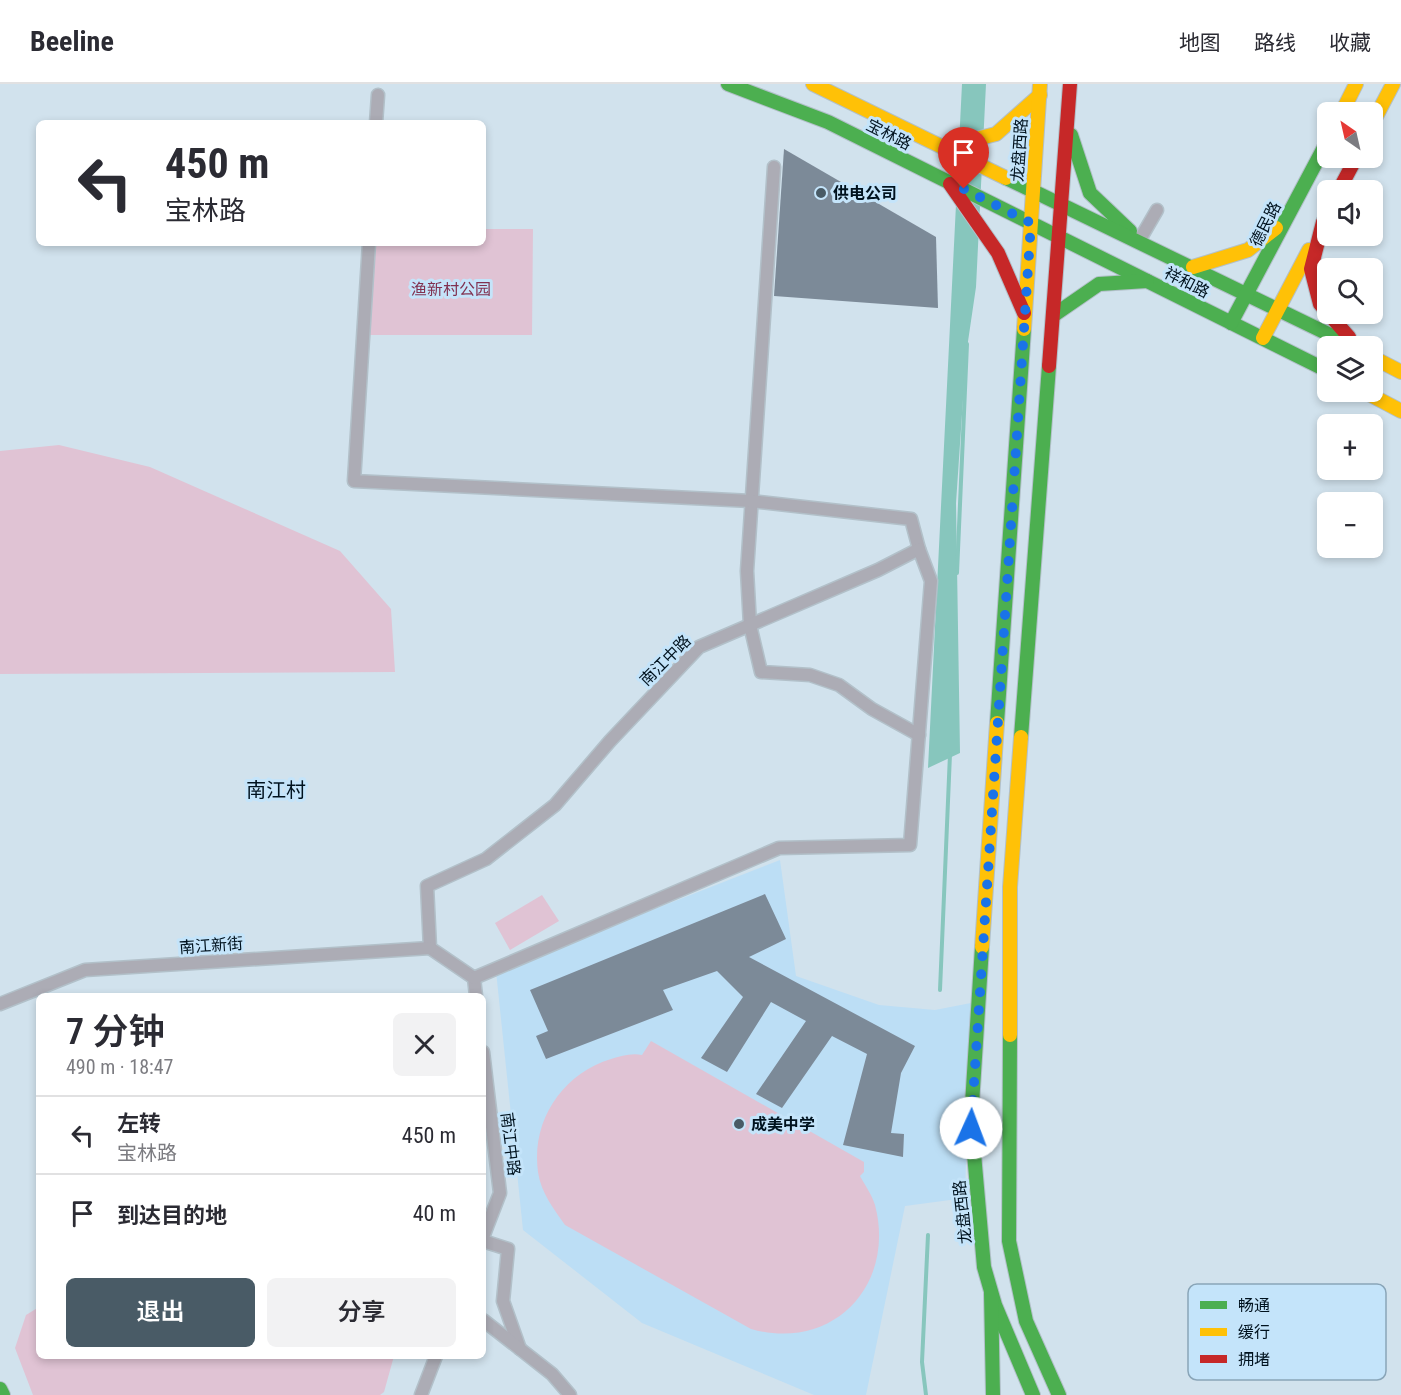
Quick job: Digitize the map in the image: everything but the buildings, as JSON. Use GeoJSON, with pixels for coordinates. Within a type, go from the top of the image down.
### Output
{"type":"FeatureCollection","features":[{"type":"Feature","properties":{"kind":"main road","name":"宝林路"},"geometry":{"type":"LineString","coordinates":[[728,84],[828,122],[1031,223]]}},
{"type":"Feature","properties":{"kind":"main road","name":"宝林路"},"geometry":{"type":"LineString","coordinates":[[813,84],[1333,336]]}},
{"type":"Feature","properties":{"kind":"main road"},"geometry":{"type":"LineString","coordinates":[[1059,1395],[1026,1322],[1009,1241],[1010,887],[1070,84]]}},
{"type":"Feature","properties":{"kind":"main road"},"geometry":{"type":"LineString","coordinates":[[1347,102],[1356,84]]}},
{"type":"Feature","properties":{"kind":"main road"},"geometry":{"type":"LineString","coordinates":[[1383,103],[1393,84]]}},
{"type":"Feature","properties":{"kind":"main road"},"geometry":{"type":"LineString","coordinates":[[944,147],[996,134],[1040,90]]}},
{"type":"Feature","properties":{"kind":"main road","name":"龙盘西路"},"geometry":{"type":"LineString","coordinates":[[1032,1395],[991,1293],[984,1267],[970,1120],[1040,90]]}},
{"type":"Feature","properties":{"kind":"main road"},"geometry":{"type":"LineString","coordinates":[[1067,125],[1090,194],[1139,241]]}},
{"type":"Feature","properties":{"kind":"main road","name":"德民路"},"geometry":{"type":"LineString","coordinates":[[1232,323],[1317,161]]}},
{"type":"Feature","properties":{"kind":"main road"},"geometry":{"type":"LineString","coordinates":[[949,182],[995,249],[1025,316]]}},
{"type":"Feature","properties":{"kind":"main road"},"geometry":{"type":"LineString","coordinates":[[1193,267],[1244,255],[1261,244],[1289,213]]}},
{"type":"Feature","properties":{"kind":"main road","name":"祥和路"},"geometry":{"type":"LineString","coordinates":[[1031,223],[1317,365]]}},
{"type":"Feature","properties":{"kind":"main road"},"geometry":{"type":"LineString","coordinates":[[1263,338],[1317,233]]}},
{"type":"Feature","properties":{"kind":"main road"},"geometry":{"type":"LineString","coordinates":[[1317,246],[1311,269],[1320,304],[1337,327],[1348,336]]}},
{"type":"Feature","properties":{"kind":"main road"},"geometry":{"type":"LineString","coordinates":[[1054,315],[1099,284],[1148,281]]}},
{"type":"Feature","properties":{"kind":"main road"},"geometry":{"type":"LineString","coordinates":[[1383,363],[1401,372]]}},
{"type":"Feature","properties":{"kind":"main road"},"geometry":{"type":"LineString","coordinates":[[1383,402],[1401,411]]}},
{"type":"Feature","properties":{"kind":"main road"},"geometry":{"type":"LineString","coordinates":[[991,1293],[993,1395]]}},
{"type":"Feature","properties":{"kind":"main road"},"geometry":{"type":"LineString","coordinates":[[0,1389],[3,1395]]}},
{"type":"Feature","properties":{"kind":"street"},"geometry":{"type":"LineString","coordinates":[[376,120],[378,95]]}},
{"type":"Feature","properties":{"kind":"street"},"geometry":{"type":"LineString","coordinates":[[774,167],[747,571],[750,625],[761,672],[810,675],[839,685],[872,709],[919,735]]}},
{"type":"Feature","properties":{"kind":"street"},"geometry":{"type":"LineString","coordinates":[[1139,241],[1157,210]]}},
{"type":"Feature","properties":{"kind":"street"},"geometry":{"type":"LineString","coordinates":[[369,246],[354,481],[751,501],[911,519],[931,581],[910,845],[779,848],[474,978]]}},
{"type":"Feature","properties":{"kind":"street","name":"南江中路"},"geometry":{"type":"LineString","coordinates":[[429,948],[427,886],[486,859],[555,805],[610,741],[699,647],[878,570],[919,549]]}},
{"type":"Feature","properties":{"kind":"street"},"geometry":{"type":"LineString","coordinates":[[429,948],[474,978],[476,993]]}},
{"type":"Feature","properties":{"kind":"street","name":"南江新街"},"geometry":{"type":"LineString","coordinates":[[0,1004],[85,970],[429,948]]}},
{"type":"Feature","properties":{"kind":"street","name":"南江中路"},"geometry":{"type":"LineString","coordinates":[[486,1077],[500,1192],[486,1220]]}},
{"type":"Feature","properties":{"kind":"street"},"geometry":{"type":"LineString","coordinates":[[486,1240],[508,1250],[503,1301],[520,1349]]}},
{"type":"Feature","properties":{"kind":"street"},"geometry":{"type":"LineString","coordinates":[[486,1322],[552,1374],[570,1395]]}},
{"type":"Feature","properties":{"kind":"street"},"geometry":{"type":"LineString","coordinates":[[421,1395],[435,1359]]}},
{"type":"Feature","properties":{"kind":"shaded area"},"geometry":{"type":"Polygon","coordinates":[[[962,84],[986,84],[976,287],[966,355],[956,503],[960,753],[928,768],[962,84]]]}},
{"type":"Feature","properties":{"kind":"shaded area","name":"成美中学"},"geometry":{"type":"Polygon","coordinates":[[[780,860],[796,976],[879,1005],[935,1010],[976,1002],[968,1085],[965,1198],[905,1206],[866,1395],[814,1395],[642,1323],[523,1230],[496,971],[780,860]]]}},
{"type":"Feature","properties":{"kind":"green space","name":"渔新村公园"},"geometry":{"type":"Polygon","coordinates":[[[486,229],[533,229],[532,335],[369,335],[370,246],[486,246],[486,229]]]}},
{"type":"Feature","properties":{"kind":"green space"},"geometry":{"type":"Polygon","coordinates":[[[59,445],[150,467],[340,551],[391,609],[395,672],[0,674],[0,451],[59,445]]]}},
{"type":"Feature","properties":{"kind":"green space"},"geometry":{"type":"Polygon","coordinates":[[[542,895],[559,921],[510,950],[495,923],[542,895]]]}},
{"type":"Feature","properties":{"kind":"green space"},"geometry":{"type":"Polygon","coordinates":[[[651,1041],[864,1162],[864,1172],[860,1176],[875,1205],[879,1234],[876,1261],[867,1285],[852,1306],[832,1321],[808,1331],[781,1334],[751,1329],[565,1225],[552,1207],[540,1180],[537,1153],[545,1118],[554,1102],[578,1076],[611,1059],[634,1054],[642,1055],[651,1041]]]}},
{"type":"Feature","properties":{"kind":"green space"},"geometry":{"type":"Polygon","coordinates":[[[36,1309],[36,1359],[393,1359],[384,1392],[380,1395],[33,1395],[15,1348],[26,1315],[36,1309]]]}},
{"type":"Feature","properties":{"kind":"waterway"},"geometry":{"type":"LineString","coordinates":[[957,573],[967,344]]}},
{"type":"Feature","properties":{"kind":"waterway"},"geometry":{"type":"LineString","coordinates":[[940,990],[950,754]]}},
{"type":"Feature","properties":{"kind":"waterway"},"geometry":{"type":"LineString","coordinates":[[926,1395],[922,1362],[928,1235]]}},
{"type":"Feature","properties":{"kind":"traffic: fast"},"geometry":{"type":"LineString","coordinates":[[728,84],[828,122],[1317,366]]}},
{"type":"Feature","properties":{"kind":"traffic: fast"},"geometry":{"type":"LineString","coordinates":[[1071,135],[1090,193],[1130,231]]}},
{"type":"Feature","properties":{"kind":"traffic: fast"},"geometry":{"type":"LineString","coordinates":[[1231,323],[1317,161]]}},
{"type":"Feature","properties":{"kind":"traffic: fast"},"geometry":{"type":"LineString","coordinates":[[1006,178],[1332,336]]}},
{"type":"Feature","properties":{"kind":"traffic: fast"},"geometry":{"type":"LineString","coordinates":[[1054,315],[1099,284],[1147,281]]}},
{"type":"Feature","properties":{"kind":"traffic: fast"},"geometry":{"type":"LineString","coordinates":[[997,723],[1024,329]]}},
{"type":"Feature","properties":{"kind":"traffic: fast"},"geometry":{"type":"LineString","coordinates":[[1021,737],[1049,366]]}},
{"type":"Feature","properties":{"kind":"traffic: fast"},"geometry":{"type":"LineString","coordinates":[[982,947],[971,1120],[984,1267],[995,1305],[1033,1395]]}},
{"type":"Feature","properties":{"kind":"traffic: fast"},"geometry":{"type":"LineString","coordinates":[[1010,1035],[1009,1241],[1026,1321],[1059,1395]]}},
{"type":"Feature","properties":{"kind":"traffic: fast"},"geometry":{"type":"LineString","coordinates":[[991,1293],[993,1395]]}},
{"type":"Feature","properties":{"kind":"traffic: fast"},"geometry":{"type":"LineString","coordinates":[[0,1389],[3,1395]]}},
{"type":"Feature","properties":{"kind":"traffic: slow"},"geometry":{"type":"LineString","coordinates":[[813,84],[1006,178]]}},
{"type":"Feature","properties":{"kind":"traffic: slow"},"geometry":{"type":"LineString","coordinates":[[1024,329],[1040,84]]}},
{"type":"Feature","properties":{"kind":"traffic: slow"},"geometry":{"type":"LineString","coordinates":[[1347,102],[1356,84]]}},
{"type":"Feature","properties":{"kind":"traffic: slow"},"geometry":{"type":"LineString","coordinates":[[1383,103],[1393,84]]}},
{"type":"Feature","properties":{"kind":"traffic: slow"},"geometry":{"type":"LineString","coordinates":[[944,147],[996,134],[1040,95]]}},
{"type":"Feature","properties":{"kind":"traffic: slow"},"geometry":{"type":"LineString","coordinates":[[1193,267],[1248,250],[1276,228]]}},
{"type":"Feature","properties":{"kind":"traffic: slow"},"geometry":{"type":"LineString","coordinates":[[1263,338],[1309,250]]}},
{"type":"Feature","properties":{"kind":"traffic: slow"},"geometry":{"type":"LineString","coordinates":[[1383,363],[1401,372]]}},
{"type":"Feature","properties":{"kind":"traffic: slow"},"geometry":{"type":"LineString","coordinates":[[1383,402],[1401,411]]}},
{"type":"Feature","properties":{"kind":"traffic: slow"},"geometry":{"type":"LineString","coordinates":[[982,947],[997,723]]}},
{"type":"Feature","properties":{"kind":"traffic: slow"},"geometry":{"type":"LineString","coordinates":[[1010,1035],[1010,887],[1021,737]]}},
{"type":"Feature","properties":{"kind":"traffic: jam"},"geometry":{"type":"LineString","coordinates":[[1049,366],[1070,84]]}},
{"type":"Feature","properties":{"kind":"traffic: jam"},"geometry":{"type":"LineString","coordinates":[[1344,180],[1351,168]]}},
{"type":"Feature","properties":{"kind":"traffic: jam"},"geometry":{"type":"LineString","coordinates":[[950,184],[998,253],[1024,313]]}},
{"type":"Feature","properties":{"kind":"traffic: jam"},"geometry":{"type":"LineString","coordinates":[[1317,246],[1311,269],[1320,304],[1348,336]]}},
{"type":"Feature","properties":{"kind":"place","name":"供电公司"},"geometry":{"type":"Point","coordinates":[821,193]}},
{"type":"Feature","properties":{"kind":"place","name":"成美中学"},"geometry":{"type":"Point","coordinates":[739,1124]}},
{"type":"Feature","properties":{"kind":"district","name":"南江村"},"geometry":{"type":"Point","coordinates":[276,790]}},
{"type":"Feature","properties":{"kind":"route"},"geometry":{"type":"LineString","coordinates":[[964,189],[1031,223],[971,1128]]}}]}
